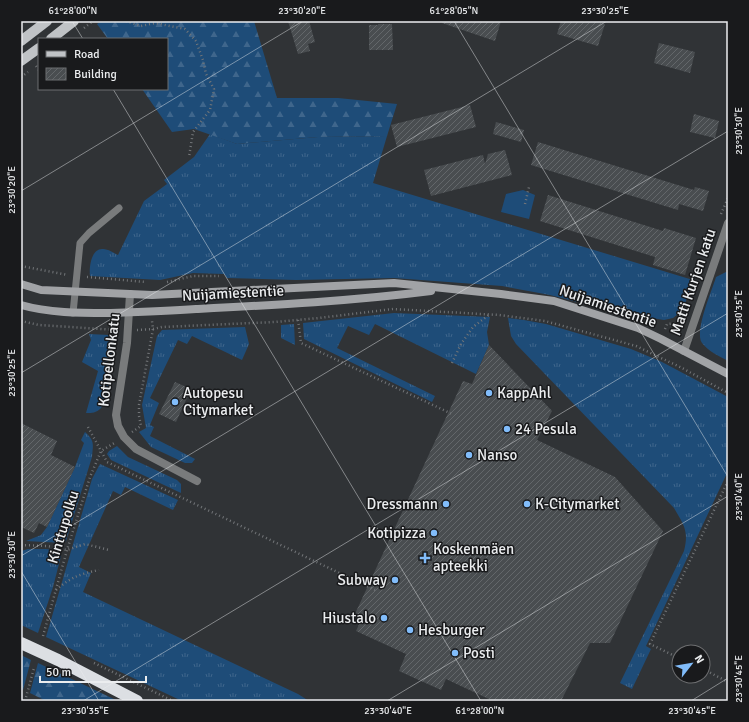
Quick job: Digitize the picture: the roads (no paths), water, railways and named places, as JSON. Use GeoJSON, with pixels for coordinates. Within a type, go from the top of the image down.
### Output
{"type":"FeatureCollection","features":[{"type":"Feature","properties":{"kind":"highway"},"geometry":{"type":"LineString","coordinates":[[21,643],[58,660],[137,701]]}},
{"type":"Feature","properties":{"kind":"main road"},"geometry":{"type":"LineString","coordinates":[[21,41],[46,21]]}},
{"type":"Feature","properties":{"kind":"main road"},"geometry":{"type":"LineString","coordinates":[[52,38],[74,21]]}},
{"type":"Feature","properties":{"kind":"main road"},"geometry":{"type":"LineString","coordinates":[[21,61],[38,49]]}},
{"type":"Feature","properties":{"kind":"main road","name":"Nuijamiestentie"},"geometry":{"type":"LineString","coordinates":[[21,284],[41,290],[159,295],[394,284],[554,301],[638,328],[728,374]]}},
{"type":"Feature","properties":{"kind":"main road","name":"Nuijamiestentie"},"geometry":{"type":"LineString","coordinates":[[21,305],[32,308],[74,313],[130,312],[281,305],[394,296],[446,289]]}},
{"type":"Feature","properties":{"kind":"street","name":"Matti Kurjen katu"},"geometry":{"type":"LineString","coordinates":[[684,351],[728,223]]}},
{"type":"Feature","properties":{"kind":"street","name":"Kotipellonkatu"},"geometry":{"type":"LineString","coordinates":[[130,294],[128,331],[116,415],[118,426],[124,437],[136,449],[197,481]]}},
{"type":"Feature","properties":{"kind":"lane"},"geometry":{"type":"LineString","coordinates":[[74,313],[80,244],[89,233],[119,208]]}},
{"type":"Feature","properties":{"kind":"place","name":"KappAhl"},"geometry":{"type":"Point","coordinates":[489,393]}},
{"type":"Feature","properties":{"kind":"place","name":"Autopesu Citymarket"},"geometry":{"type":"Point","coordinates":[175,402]}},
{"type":"Feature","properties":{"kind":"place","name":"24 Pesula"},"geometry":{"type":"Point","coordinates":[507,429]}},
{"type":"Feature","properties":{"kind":"place","name":"Nanso"},"geometry":{"type":"Point","coordinates":[469,455]}},
{"type":"Feature","properties":{"kind":"place","name":"Dressmann"},"geometry":{"type":"Point","coordinates":[446,504]}},
{"type":"Feature","properties":{"kind":"place","name":"K-Citymarket"},"geometry":{"type":"Point","coordinates":[527,504]}},
{"type":"Feature","properties":{"kind":"place","name":"Kotipizza"},"geometry":{"type":"Point","coordinates":[434,533]}},
{"type":"Feature","properties":{"kind":"place","name":"Koskenmäen apteekki"},"geometry":{"type":"Point","coordinates":[425,558]}},
{"type":"Feature","properties":{"kind":"place","name":"Subway"},"geometry":{"type":"Point","coordinates":[395,580]}},
{"type":"Feature","properties":{"kind":"place","name":"Hiustalo"},"geometry":{"type":"Point","coordinates":[384,618]}},
{"type":"Feature","properties":{"kind":"place","name":"Hesburger"},"geometry":{"type":"Point","coordinates":[410,630]}},
{"type":"Feature","properties":{"kind":"place","name":"Posti"},"geometry":{"type":"Point","coordinates":[455,653]}}]}
